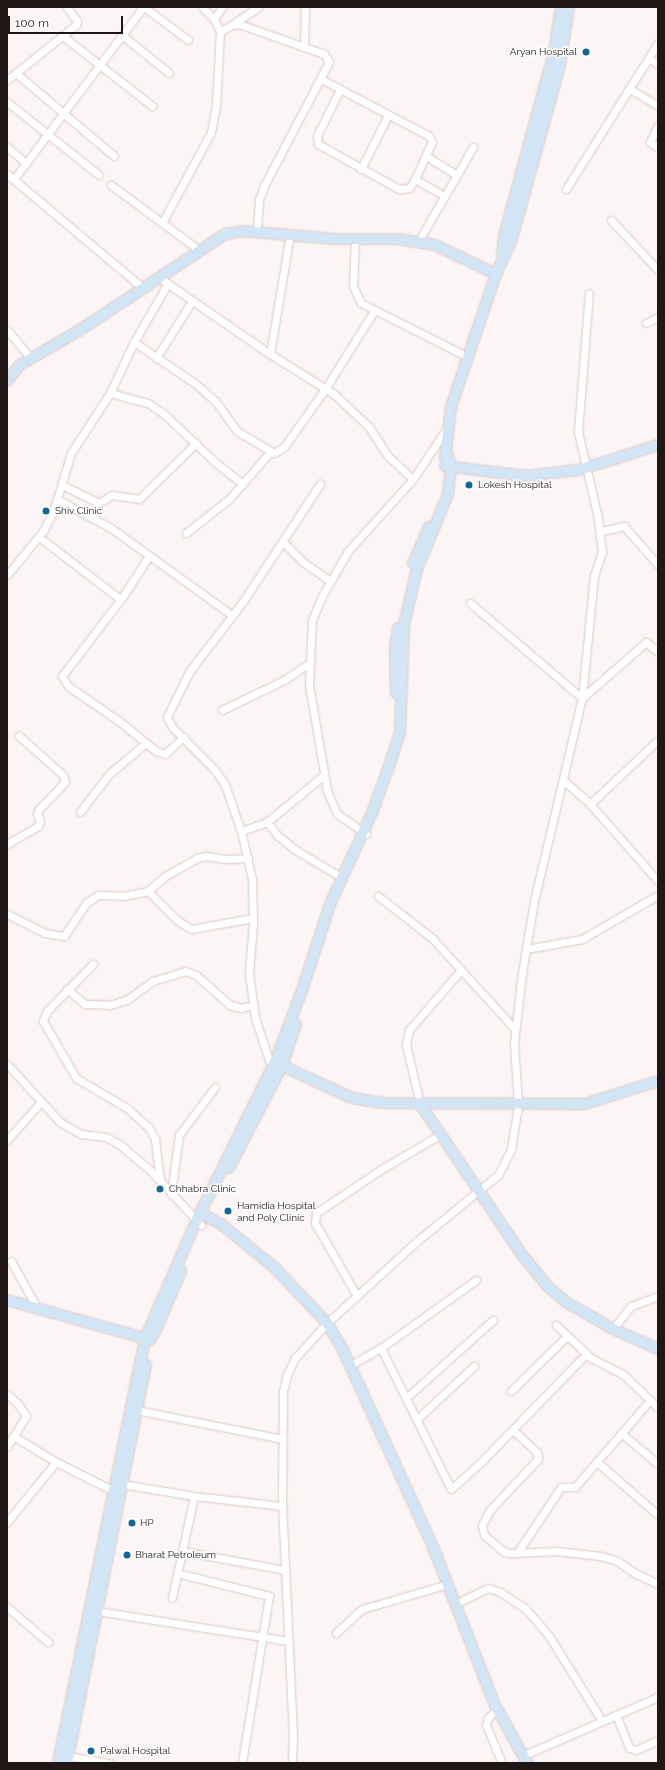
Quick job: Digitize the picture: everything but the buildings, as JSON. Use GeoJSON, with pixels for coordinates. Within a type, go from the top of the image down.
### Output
{"type":"FeatureCollection","features":[{"type":"Feature","properties":{"kind":"street"},"geometry":{"type":"LineString","coordinates":[[7,80],[17,74],[64,37],[77,22],[67,7]]}},
{"type":"Feature","properties":{"kind":"street"},"geometry":{"type":"LineString","coordinates":[[14,179],[144,7],[188,40]]}},
{"type":"Feature","properties":{"kind":"street"},"geometry":{"type":"LineString","coordinates":[[162,223],[211,132],[216,106],[220,32],[214,19],[202,7]]}},
{"type":"Feature","properties":{"kind":"street"},"geometry":{"type":"LineString","coordinates":[[214,19],[222,7]]}},
{"type":"Feature","properties":{"kind":"street"},"geometry":{"type":"LineString","coordinates":[[220,32],[258,7]]}},
{"type":"Feature","properties":{"kind":"street"},"geometry":{"type":"LineString","coordinates":[[304,47],[305,7]]}},
{"type":"Feature","properties":{"kind":"street"},"geometry":{"type":"LineString","coordinates":[[502,259],[504,236],[554,52],[561,7]]}},
{"type":"Feature","properties":{"kind":"street"},"geometry":{"type":"LineString","coordinates":[[109,1763],[67,1759],[97,1611],[118,1489],[148,1339],[200,1219],[276,1068],[330,921],[372,813],[396,743],[401,722],[404,626],[417,569],[448,494],[447,428],[450,407],[496,274],[511,242],[558,71],[569,7]]}},
{"type":"Feature","properties":{"kind":"street"},"geometry":{"type":"LineString","coordinates":[[231,25],[239,24],[324,54],[328,59],[329,64],[264,186],[259,200],[257,232]]}},
{"type":"Feature","properties":{"kind":"street"},"geometry":{"type":"LineString","coordinates":[[122,35],[169,73]]}},
{"type":"Feature","properties":{"kind":"street"},"geometry":{"type":"LineString","coordinates":[[64,37],[152,106]]}},
{"type":"Feature","properties":{"kind":"street"},"geometry":{"type":"LineString","coordinates":[[566,189],[658,43]]}},
{"type":"Feature","properties":{"kind":"street"},"geometry":{"type":"LineString","coordinates":[[649,58],[658,64]]}},
{"type":"Feature","properties":{"kind":"street"},"geometry":{"type":"LineString","coordinates":[[17,74],[63,115],[114,156]]}},
{"type":"Feature","properties":{"kind":"street"},"geometry":{"type":"LineString","coordinates":[[321,79],[432,138],[426,156],[409,188],[403,190],[361,169],[320,146],[317,142],[340,90]]}},
{"type":"Feature","properties":{"kind":"street"},"geometry":{"type":"LineString","coordinates":[[630,89],[658,106]]}},
{"type":"Feature","properties":{"kind":"street"},"geometry":{"type":"LineString","coordinates":[[7,102],[99,175]]}},
{"type":"Feature","properties":{"kind":"street"},"geometry":{"type":"LineString","coordinates":[[361,169],[388,115]]}},
{"type":"Feature","properties":{"kind":"street"},"geometry":{"type":"LineString","coordinates":[[658,125],[650,142],[658,148]]}},
{"type":"Feature","properties":{"kind":"street"},"geometry":{"type":"LineString","coordinates":[[7,147],[26,163]]}},
{"type":"Feature","properties":{"kind":"street"},"geometry":{"type":"LineString","coordinates":[[418,242],[473,147]]}},
{"type":"Feature","properties":{"kind":"street"},"geometry":{"type":"LineString","coordinates":[[426,156],[457,175]]}},
{"type":"Feature","properties":{"kind":"street"},"geometry":{"type":"LineString","coordinates":[[7,174],[143,288]]}},
{"type":"Feature","properties":{"kind":"street"},"geometry":{"type":"LineString","coordinates":[[415,179],[445,196]]}},
{"type":"Feature","properties":{"kind":"street"},"geometry":{"type":"LineString","coordinates":[[111,185],[199,250]]}},
{"type":"Feature","properties":{"kind":"street"},"geometry":{"type":"LineString","coordinates":[[611,220],[658,270]]}},
{"type":"Feature","properties":{"kind":"street"},"geometry":{"type":"LineString","coordinates":[[7,381],[20,365],[80,330],[199,250],[226,234],[257,232],[355,239],[398,239],[435,245],[496,274]]}},
{"type":"Feature","properties":{"kind":"street"},"geometry":{"type":"LineString","coordinates":[[270,354],[290,234]]}},
{"type":"Feature","properties":{"kind":"street"},"geometry":{"type":"LineString","coordinates":[[355,239],[354,292],[361,303],[374,311],[468,357]]}},
{"type":"Feature","properties":{"kind":"street"},"geometry":{"type":"LineString","coordinates":[[159,277],[270,354],[326,389],[370,427],[388,456],[414,479]]}},
{"type":"Feature","properties":{"kind":"street"},"geometry":{"type":"LineString","coordinates":[[7,576],[39,537],[57,500],[73,449],[110,393],[134,342],[168,283]]}},
{"type":"Feature","properties":{"kind":"street"},"geometry":{"type":"LineString","coordinates":[[292,1763],[289,1641],[282,1506],[283,1391],[287,1375],[295,1358],[327,1324],[416,1241],[480,1191],[504,1167],[511,1149],[518,1106],[514,1028],[526,949],[547,843],[564,781],[582,698],[594,576],[602,552],[601,531],[578,432],[589,293]]}},
{"type":"Feature","properties":{"kind":"street"},"geometry":{"type":"LineString","coordinates":[[156,358],[192,301]]}},
{"type":"Feature","properties":{"kind":"street"},"geometry":{"type":"LineString","coordinates":[[134,342],[196,384],[216,402],[234,428],[270,452],[281,451],[326,389],[374,311]]}},
{"type":"Feature","properties":{"kind":"street"},"geometry":{"type":"LineString","coordinates":[[646,324],[658,317]]}},
{"type":"Feature","properties":{"kind":"street"},"geometry":{"type":"LineString","coordinates":[[7,330],[32,358]]}},
{"type":"Feature","properties":{"kind":"street"},"geometry":{"type":"LineString","coordinates":[[110,393],[148,403],[164,414],[243,484]]}},
{"type":"Feature","properties":{"kind":"street"},"geometry":{"type":"LineString","coordinates":[[364,833],[341,819],[334,810],[324,775],[312,711],[308,664],[312,620],[330,581],[348,551],[414,479],[447,428]]}},
{"type":"Feature","properties":{"kind":"street"},"geometry":{"type":"LineString","coordinates":[[62,485],[99,503],[112,495],[139,499],[196,443]]}},
{"type":"Feature","properties":{"kind":"street"},"geometry":{"type":"LineString","coordinates":[[448,466],[526,476],[587,468],[657,446]]}},
{"type":"Feature","properties":{"kind":"street"},"geometry":{"type":"LineString","coordinates":[[186,532],[219,507],[243,484],[270,452]]}},
{"type":"Feature","properties":{"kind":"street"},"geometry":{"type":"LineString","coordinates":[[320,484],[233,616],[189,672],[168,710],[168,721],[215,770],[225,785],[241,831],[252,880],[253,918],[249,973],[258,1032],[276,1068],[352,1098],[384,1103],[518,1106],[585,1104],[658,1081]]}},
{"type":"Feature","properties":{"kind":"street"},"geometry":{"type":"LineString","coordinates":[[57,500],[111,528],[233,616]]}},
{"type":"Feature","properties":{"kind":"street"},"geometry":{"type":"LineString","coordinates":[[601,531],[624,526],[658,565]]}},
{"type":"Feature","properties":{"kind":"street"},"geometry":{"type":"LineString","coordinates":[[39,537],[120,599]]}},
{"type":"Feature","properties":{"kind":"street"},"geometry":{"type":"LineString","coordinates":[[283,542],[303,562],[330,581]]}},
{"type":"Feature","properties":{"kind":"street"},"geometry":{"type":"LineString","coordinates":[[149,556],[120,599],[62,676],[68,686],[119,721],[146,743],[165,754],[183,737]]}},
{"type":"Feature","properties":{"kind":"street"},"geometry":{"type":"LineString","coordinates":[[470,603],[582,698]]}},
{"type":"Feature","properties":{"kind":"street"},"geometry":{"type":"LineString","coordinates":[[582,698],[646,642],[658,652]]}},
{"type":"Feature","properties":{"kind":"street"},"geometry":{"type":"LineString","coordinates":[[222,710],[284,680],[308,664]]}},
{"type":"Feature","properties":{"kind":"street"},"geometry":{"type":"LineString","coordinates":[[7,844],[38,826],[40,821],[37,814],[39,809],[65,782],[63,775],[19,736]]}},
{"type":"Feature","properties":{"kind":"street"},"geometry":{"type":"LineString","coordinates":[[590,804],[658,740]]}},
{"type":"Feature","properties":{"kind":"street"},"geometry":{"type":"LineString","coordinates":[[80,812],[109,774],[146,743]]}},
{"type":"Feature","properties":{"kind":"street"},"geometry":{"type":"LineString","coordinates":[[241,831],[267,822],[324,775]]}},
{"type":"Feature","properties":{"kind":"street"},"geometry":{"type":"LineString","coordinates":[[564,781],[590,804],[658,881]]}},
{"type":"Feature","properties":{"kind":"street"},"geometry":{"type":"LineString","coordinates":[[267,822],[294,849],[341,877]]}},
{"type":"Feature","properties":{"kind":"street"},"geometry":{"type":"LineString","coordinates":[[276,1068],[341,877],[364,833]]}},
{"type":"Feature","properties":{"kind":"street"},"geometry":{"type":"LineString","coordinates":[[7,914],[45,934],[64,936],[86,903],[93,897],[122,896],[148,890],[165,876],[197,858],[206,856],[225,859],[248,858]]}},
{"type":"Feature","properties":{"kind":"street"},"geometry":{"type":"LineString","coordinates":[[148,890],[177,920],[191,929],[253,918]]}},
{"type":"Feature","properties":{"kind":"street"},"geometry":{"type":"LineString","coordinates":[[526,949],[582,939],[658,895]]}},
{"type":"Feature","properties":{"kind":"street"},"geometry":{"type":"LineString","coordinates":[[378,896],[432,938],[514,1028]]}},
{"type":"Feature","properties":{"kind":"street"},"geometry":{"type":"LineString","coordinates":[[93,964],[45,1013],[43,1021],[76,1078],[127,1108],[149,1128],[155,1138],[160,1181]]}},
{"type":"Feature","properties":{"kind":"street"},"geometry":{"type":"LineString","coordinates":[[461,970],[409,1030],[406,1045],[420,1104],[547,1286],[566,1302],[614,1329],[658,1349]]}},
{"type":"Feature","properties":{"kind":"street"},"geometry":{"type":"LineString","coordinates":[[67,989],[85,1004],[110,1005],[128,999],[153,981],[185,971],[196,975],[230,1005],[241,1008],[254,1005]]}},
{"type":"Feature","properties":{"kind":"street"},"geometry":{"type":"LineString","coordinates":[[7,1064],[41,1102],[70,1129],[89,1137],[106,1137],[119,1144],[160,1181],[171,1194],[200,1219],[220,1224],[254,1250],[327,1324],[351,1365],[448,1584],[497,1709],[524,1759],[602,1721],[658,1697]]}},
{"type":"Feature","properties":{"kind":"street"},"geometry":{"type":"LineString","coordinates":[[171,1194],[179,1135],[215,1087]]}},
{"type":"Feature","properties":{"kind":"street"},"geometry":{"type":"LineString","coordinates":[[7,1140],[41,1102]]}},
{"type":"Feature","properties":{"kind":"street"},"geometry":{"type":"LineString","coordinates":[[357,1296],[316,1223],[316,1213],[380,1170],[441,1134]]}},
{"type":"Feature","properties":{"kind":"street"},"geometry":{"type":"LineString","coordinates":[[11,1261],[37,1308]]}},
{"type":"Feature","properties":{"kind":"street"},"geometry":{"type":"LineString","coordinates":[[351,1365],[381,1348],[476,1280]]}},
{"type":"Feature","properties":{"kind":"street"},"geometry":{"type":"LineString","coordinates":[[614,1329],[631,1306],[658,1296]]}},
{"type":"Feature","properties":{"kind":"street"},"geometry":{"type":"LineString","coordinates":[[7,1300],[148,1339]]}},
{"type":"Feature","properties":{"kind":"street"},"geometry":{"type":"LineString","coordinates":[[406,1398],[493,1320]]}},
{"type":"Feature","properties":{"kind":"street"},"geometry":{"type":"LineString","coordinates":[[556,1325],[586,1354],[624,1375],[658,1408]]}},
{"type":"Feature","properties":{"kind":"street"},"geometry":{"type":"LineString","coordinates":[[511,1391],[567,1336]]}},
{"type":"Feature","properties":{"kind":"street"},"geometry":{"type":"LineString","coordinates":[[58,1763],[136,1410],[148,1339]]}},
{"type":"Feature","properties":{"kind":"street"},"geometry":{"type":"LineString","coordinates":[[381,1348],[451,1489],[513,1430],[586,1354]]}},
{"type":"Feature","properties":{"kind":"street"},"geometry":{"type":"LineString","coordinates":[[417,1419],[474,1366]]}},
{"type":"Feature","properties":{"kind":"street"},"geometry":{"type":"LineString","coordinates":[[7,1394],[18,1404],[26,1416],[15,1437],[7,1446]]}},
{"type":"Feature","properties":{"kind":"street"},"geometry":{"type":"LineString","coordinates":[[517,1553],[561,1487],[575,1487],[650,1400]]}},
{"type":"Feature","properties":{"kind":"street"},"geometry":{"type":"LineString","coordinates":[[136,1410],[282,1439]]}},
{"type":"Feature","properties":{"kind":"street"},"geometry":{"type":"LineString","coordinates":[[513,1430],[536,1452],[538,1459],[490,1510],[481,1531],[503,1551],[517,1553],[557,1551],[601,1556],[617,1561],[639,1576],[658,1584]]}},
{"type":"Feature","properties":{"kind":"street"},"geometry":{"type":"LineString","coordinates":[[621,1433],[658,1464]]}},
{"type":"Feature","properties":{"kind":"street"},"geometry":{"type":"LineString","coordinates":[[15,1437],[56,1462],[118,1489],[282,1506]]}},
{"type":"Feature","properties":{"kind":"street"},"geometry":{"type":"LineString","coordinates":[[7,1522],[56,1462]]}},
{"type":"Feature","properties":{"kind":"street"},"geometry":{"type":"LineString","coordinates":[[597,1462],[658,1515]]}},
{"type":"Feature","properties":{"kind":"street"},"geometry":{"type":"LineString","coordinates":[[172,1598],[194,1496]]}},
{"type":"Feature","properties":{"kind":"street"},"geometry":{"type":"LineString","coordinates":[[182,1551],[286,1570]]}},
{"type":"Feature","properties":{"kind":"street"},"geometry":{"type":"LineString","coordinates":[[177,1574],[267,1594],[269,1602],[242,1763]]}},
{"type":"Feature","properties":{"kind":"street"},"geometry":{"type":"LineString","coordinates":[[336,1633],[362,1609],[448,1584]]}},
{"type":"Feature","properties":{"kind":"street"},"geometry":{"type":"LineString","coordinates":[[455,1604],[488,1588],[500,1592],[525,1608],[549,1636],[602,1721]]}},
{"type":"Feature","properties":{"kind":"street"},"geometry":{"type":"LineString","coordinates":[[7,1607],[48,1642]]}},
{"type":"Feature","properties":{"kind":"street"},"geometry":{"type":"LineString","coordinates":[[97,1611],[289,1641]]}},
{"type":"Feature","properties":{"kind":"street"},"geometry":{"type":"LineString","coordinates":[[497,1709],[488,1718],[486,1724],[502,1763]]}},
{"type":"Feature","properties":{"kind":"street"},"geometry":{"type":"LineString","coordinates":[[616,1715],[629,1748],[636,1750],[658,1740]]}},
{"type":"Feature","properties":{"kind":"place","name":"Aryan Hospital"},"geometry":{"type":"Point","coordinates":[586,52]}},
{"type":"Feature","properties":{"kind":"place","name":"Lokesh Hospital"},"geometry":{"type":"Point","coordinates":[469,485]}},
{"type":"Feature","properties":{"kind":"place","name":"Shiv Clinic"},"geometry":{"type":"Point","coordinates":[46,511]}},
{"type":"Feature","properties":{"kind":"place","name":"Chhabra Clinic"},"geometry":{"type":"Point","coordinates":[160,1189]}},
{"type":"Feature","properties":{"kind":"place","name":"Hamidia Hospital and Poly Clinic"},"geometry":{"type":"Point","coordinates":[228,1211]}},
{"type":"Feature","properties":{"kind":"place","name":"HP"},"geometry":{"type":"Point","coordinates":[132,1523]}},
{"type":"Feature","properties":{"kind":"place","name":"Bharat Petroleum"},"geometry":{"type":"Point","coordinates":[127,1555]}},
{"type":"Feature","properties":{"kind":"place","name":"Palwal Hospital"},"geometry":{"type":"Point","coordinates":[91,1751]}}]}
